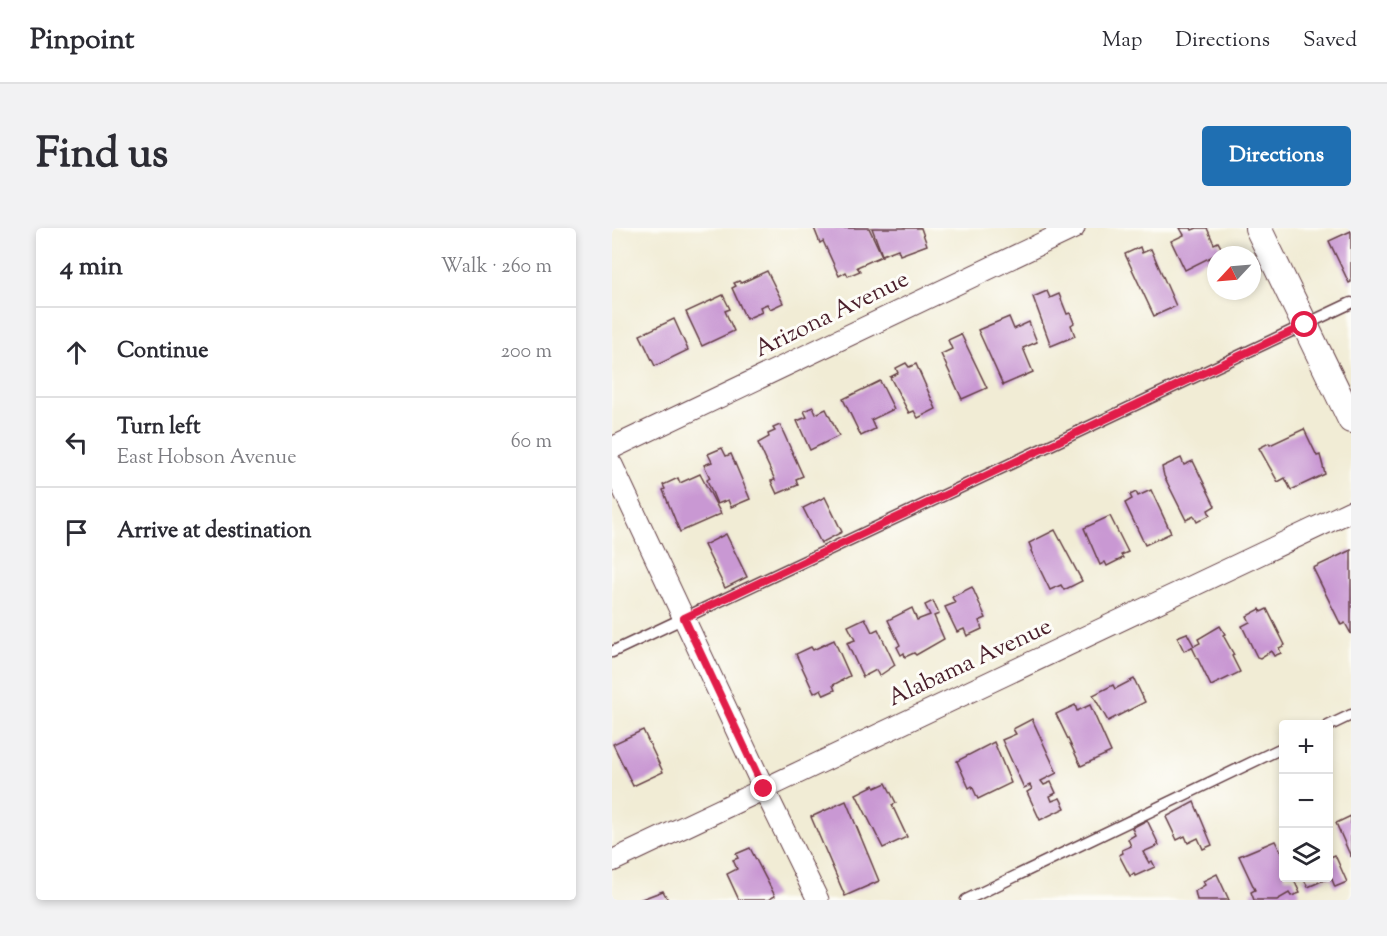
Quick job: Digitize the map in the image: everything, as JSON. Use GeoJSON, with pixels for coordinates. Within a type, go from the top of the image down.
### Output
{"type":"FeatureCollection","features":[{"type":"Feature","properties":{"kind":"street","name":"Arizona Avenue"},"geometry":{"type":"LineString","coordinates":[[612,448],[1074,228]]}},
{"type":"Feature","properties":{"kind":"street"},"geometry":{"type":"LineString","coordinates":[[1258,228],[1351,420]]}},
{"type":"Feature","properties":{"kind":"street"},"geometry":{"type":"LineString","coordinates":[[612,465],[818,900]]}},
{"type":"Feature","properties":{"kind":"street","name":"Alabama Avenue"},"geometry":{"type":"LineString","coordinates":[[612,861],[1351,511]]}},
{"type":"Feature","properties":{"kind":"lane"},"geometry":{"type":"LineString","coordinates":[[612,652],[1351,303]]}},
{"type":"Feature","properties":{"kind":"lane"},"geometry":{"type":"LineString","coordinates":[[1333,724],[1351,715]]}},
{"type":"Feature","properties":{"kind":"lane"},"geometry":{"type":"LineString","coordinates":[[966,900],[1279,749]]}},
{"type":"Feature","properties":{"kind":"building"},"geometry":{"type":"Polygon","coordinates":[[[814,228],[869,228],[882,256],[857,267],[860,271],[848,276],[846,272],[839,276],[823,241],[820,243],[814,228]]]}},
{"type":"Feature","properties":{"kind":"building"},"geometry":{"type":"Polygon","coordinates":[[[872,228],[921,228],[927,245],[900,255],[898,249],[882,255],[872,228]]]}},
{"type":"Feature","properties":{"kind":"building"},"geometry":{"type":"Polygon","coordinates":[[[1180,228],[1191,228],[1192,230],[1207,228],[1214,244],[1218,242],[1220,246],[1207,246],[1207,259],[1185,270],[1171,241],[1184,235],[1180,228]]]}},
{"type":"Feature","properties":{"kind":"building"},"geometry":{"type":"Polygon","coordinates":[[[1351,231],[1351,282],[1349,283],[1329,241],[1351,231]]]}},
{"type":"Feature","properties":{"kind":"building"},"geometry":{"type":"Polygon","coordinates":[[[1140,247],[1142,253],[1151,249],[1176,306],[1154,316],[1125,254],[1140,247]]]}},
{"type":"Feature","properties":{"kind":"building"},"geometry":{"type":"Polygon","coordinates":[[[767,271],[783,303],[770,309],[767,304],[760,307],[762,312],[746,319],[732,288],[736,286],[734,283],[739,281],[741,283],[767,271]]]}},
{"type":"Feature","properties":{"kind":"building"},"geometry":{"type":"Polygon","coordinates":[[[1047,291],[1050,298],[1059,294],[1067,314],[1070,313],[1074,323],[1071,325],[1075,336],[1051,346],[1033,297],[1047,291]]]}},
{"type":"Feature","properties":{"kind":"building"},"geometry":{"type":"Polygon","coordinates":[[[723,295],[730,309],[725,311],[734,331],[702,346],[686,312],[723,295]]]}},
{"type":"Feature","properties":{"kind":"building"},"geometry":{"type":"Polygon","coordinates":[[[1009,317],[1014,329],[1029,322],[1037,342],[1023,348],[1033,372],[1003,385],[978,330],[1009,317]]]}},
{"type":"Feature","properties":{"kind":"building"},"geometry":{"type":"Polygon","coordinates":[[[674,319],[688,350],[655,366],[640,335],[674,319]]]}},
{"type":"Feature","properties":{"kind":"building"},"geometry":{"type":"Polygon","coordinates":[[[961,334],[987,388],[962,399],[941,354],[952,349],[948,340],[961,334]]]}},
{"type":"Feature","properties":{"kind":"building"},"geometry":{"type":"Polygon","coordinates":[[[906,363],[909,367],[916,364],[936,409],[918,418],[914,411],[909,413],[890,377],[898,373],[896,368],[906,363]]]}},
{"type":"Feature","properties":{"kind":"building"},"geometry":{"type":"Polygon","coordinates":[[[880,381],[894,409],[871,420],[875,429],[861,436],[843,399],[880,381]]]}},
{"type":"Feature","properties":{"kind":"building"},"geometry":{"type":"Polygon","coordinates":[[[813,407],[816,414],[826,409],[839,436],[810,450],[797,421],[807,417],[804,411],[813,407]]]}},
{"type":"Feature","properties":{"kind":"building"},"geometry":{"type":"Polygon","coordinates":[[[780,425],[803,476],[796,479],[798,485],[777,494],[771,481],[775,480],[758,443],[769,437],[768,434],[775,431],[773,428],[780,425]]]}},
{"type":"Feature","properties":{"kind":"building"},"geometry":{"type":"Polygon","coordinates":[[[1304,429],[1317,456],[1320,455],[1325,474],[1291,490],[1285,478],[1278,482],[1259,448],[1304,429]]]}},
{"type":"Feature","properties":{"kind":"building"},"geometry":{"type":"Polygon","coordinates":[[[722,448],[726,456],[731,454],[750,499],[731,507],[728,500],[717,504],[707,480],[710,478],[704,465],[712,462],[708,454],[722,448]]]}},
{"type":"Feature","properties":{"kind":"building"},"geometry":{"type":"Polygon","coordinates":[[[1181,458],[1184,465],[1193,461],[1215,506],[1208,510],[1210,515],[1197,522],[1194,516],[1186,520],[1164,476],[1162,467],[1181,458]]]}},
{"type":"Feature","properties":{"kind":"building"},"geometry":{"type":"Polygon","coordinates":[[[700,474],[721,514],[680,532],[663,485],[678,478],[680,483],[700,474]]]}},
{"type":"Feature","properties":{"kind":"building"},"geometry":{"type":"Polygon","coordinates":[[[1151,490],[1171,533],[1145,545],[1125,503],[1132,499],[1130,495],[1136,492],[1138,496],[1151,490]]]}},
{"type":"Feature","properties":{"kind":"building"},"geometry":{"type":"Polygon","coordinates":[[[825,497],[842,532],[821,543],[803,508],[825,497]]]}},
{"type":"Feature","properties":{"kind":"building"},"geometry":{"type":"Polygon","coordinates":[[[1110,516],[1128,552],[1121,555],[1123,558],[1107,566],[1105,562],[1100,565],[1084,528],[1110,516]]]}},
{"type":"Feature","properties":{"kind":"building"},"geometry":{"type":"Polygon","coordinates":[[[1055,530],[1082,581],[1064,590],[1061,585],[1050,590],[1029,543],[1055,530]]]}},
{"type":"Feature","properties":{"kind":"building"},"geometry":{"type":"Polygon","coordinates":[[[726,534],[747,577],[725,588],[704,545],[726,534]]]}},
{"type":"Feature","properties":{"kind":"building"},"geometry":{"type":"Polygon","coordinates":[[[1351,550],[1351,634],[1345,623],[1341,625],[1313,568],[1351,550]]]}},
{"type":"Feature","properties":{"kind":"building"},"geometry":{"type":"Polygon","coordinates":[[[972,587],[986,618],[979,621],[982,629],[967,636],[964,629],[957,632],[945,607],[955,603],[952,597],[972,587]]]}},
{"type":"Feature","properties":{"kind":"building"},"geometry":{"type":"Polygon","coordinates":[[[933,601],[939,614],[934,616],[944,639],[916,655],[914,653],[905,657],[904,653],[901,655],[897,647],[900,645],[888,620],[912,608],[917,620],[930,615],[925,605],[933,601]]]}},
{"type":"Feature","properties":{"kind":"building"},"geometry":{"type":"Polygon","coordinates":[[[1260,609],[1261,612],[1267,609],[1285,645],[1279,648],[1281,653],[1274,656],[1271,651],[1260,658],[1257,657],[1242,626],[1250,622],[1247,616],[1260,609]]]}},
{"type":"Feature","properties":{"kind":"building"},"geometry":{"type":"Polygon","coordinates":[[[865,618],[872,632],[878,629],[895,665],[879,676],[876,670],[863,677],[847,643],[855,640],[848,626],[865,618]]]}},
{"type":"Feature","properties":{"kind":"building"},"geometry":{"type":"Polygon","coordinates":[[[1220,626],[1240,672],[1211,686],[1192,647],[1200,643],[1198,639],[1220,626]]]}},
{"type":"Feature","properties":{"kind":"building"},"geometry":{"type":"Polygon","coordinates":[[[1187,633],[1194,646],[1184,651],[1177,637],[1187,633]]]}},
{"type":"Feature","properties":{"kind":"building"},"geometry":{"type":"Polygon","coordinates":[[[834,640],[850,676],[833,685],[835,690],[824,695],[821,689],[814,693],[796,654],[811,647],[813,650],[834,640]]]}},
{"type":"Feature","properties":{"kind":"building"},"geometry":{"type":"Polygon","coordinates":[[[1134,679],[1145,702],[1108,721],[1093,695],[1113,685],[1115,689],[1134,679]]]}},
{"type":"Feature","properties":{"kind":"building"},"geometry":{"type":"Polygon","coordinates":[[[1075,705],[1077,711],[1090,705],[1111,752],[1081,766],[1056,714],[1075,705]]]}},
{"type":"Feature","properties":{"kind":"building"},"geometry":{"type":"Polygon","coordinates":[[[1032,719],[1057,773],[1041,781],[1044,785],[1051,782],[1056,793],[1050,796],[1052,801],[1060,798],[1065,808],[1040,820],[1027,792],[1032,789],[1030,785],[1024,788],[1002,740],[1016,734],[1013,729],[1032,719]]]}},
{"type":"Feature","properties":{"kind":"building"},"geometry":{"type":"Polygon","coordinates":[[[643,730],[663,772],[633,786],[613,744],[643,730]]]}},
{"type":"Feature","properties":{"kind":"building"},"geometry":{"type":"Polygon","coordinates":[[[994,742],[1011,783],[978,799],[972,786],[969,788],[957,761],[994,742]]]}},
{"type":"Feature","properties":{"kind":"building"},"geometry":{"type":"Polygon","coordinates":[[[886,783],[896,803],[892,805],[907,837],[883,848],[856,794],[874,785],[875,788],[886,783]]]}},
{"type":"Feature","properties":{"kind":"building"},"geometry":{"type":"Polygon","coordinates":[[[846,801],[879,881],[845,896],[811,817],[846,801]]]}},
{"type":"Feature","properties":{"kind":"building"},"geometry":{"type":"Polygon","coordinates":[[[1194,802],[1212,845],[1203,849],[1198,838],[1188,843],[1185,836],[1177,840],[1166,817],[1194,802]]]}},
{"type":"Feature","properties":{"kind":"building"},"geometry":{"type":"Polygon","coordinates":[[[1351,816],[1351,857],[1336,823],[1351,816]]]}},
{"type":"Feature","properties":{"kind":"building"},"geometry":{"type":"Polygon","coordinates":[[[1147,820],[1159,845],[1143,852],[1149,863],[1152,861],[1155,867],[1130,876],[1119,855],[1123,853],[1122,850],[1131,846],[1128,839],[1135,835],[1132,828],[1147,820]]]}},
{"type":"Feature","properties":{"kind":"building"},"geometry":{"type":"Polygon","coordinates":[[[1275,841],[1279,849],[1279,882],[1295,882],[1300,893],[1291,896],[1289,893],[1277,900],[1254,900],[1251,892],[1255,890],[1239,856],[1275,841]]]}},
{"type":"Feature","properties":{"kind":"building"},"geometry":{"type":"Polygon","coordinates":[[[750,848],[775,896],[768,900],[739,900],[727,874],[737,869],[733,860],[738,858],[736,854],[750,848]]]}},
{"type":"Feature","properties":{"kind":"building"},"geometry":{"type":"Polygon","coordinates":[[[1335,855],[1347,882],[1335,887],[1333,882],[1333,856],[1335,855]]]}},
{"type":"Feature","properties":{"kind":"building"},"geometry":{"type":"Polygon","coordinates":[[[1217,874],[1229,900],[1197,900],[1195,891],[1205,885],[1203,881],[1217,874]]]}},
{"type":"Feature","properties":{"kind":"building"},"geometry":{"type":"Polygon","coordinates":[[[1305,882],[1320,882],[1308,887],[1305,882]]]}},
{"type":"Feature","properties":{"kind":"building"},"geometry":{"type":"Polygon","coordinates":[[[663,891],[668,900],[639,900],[663,891]]]}},
{"type":"Feature","properties":{"kind":"route"},"geometry":{"type":"LineString","coordinates":[[764,789],[684,618],[1305,325]]}}]}
